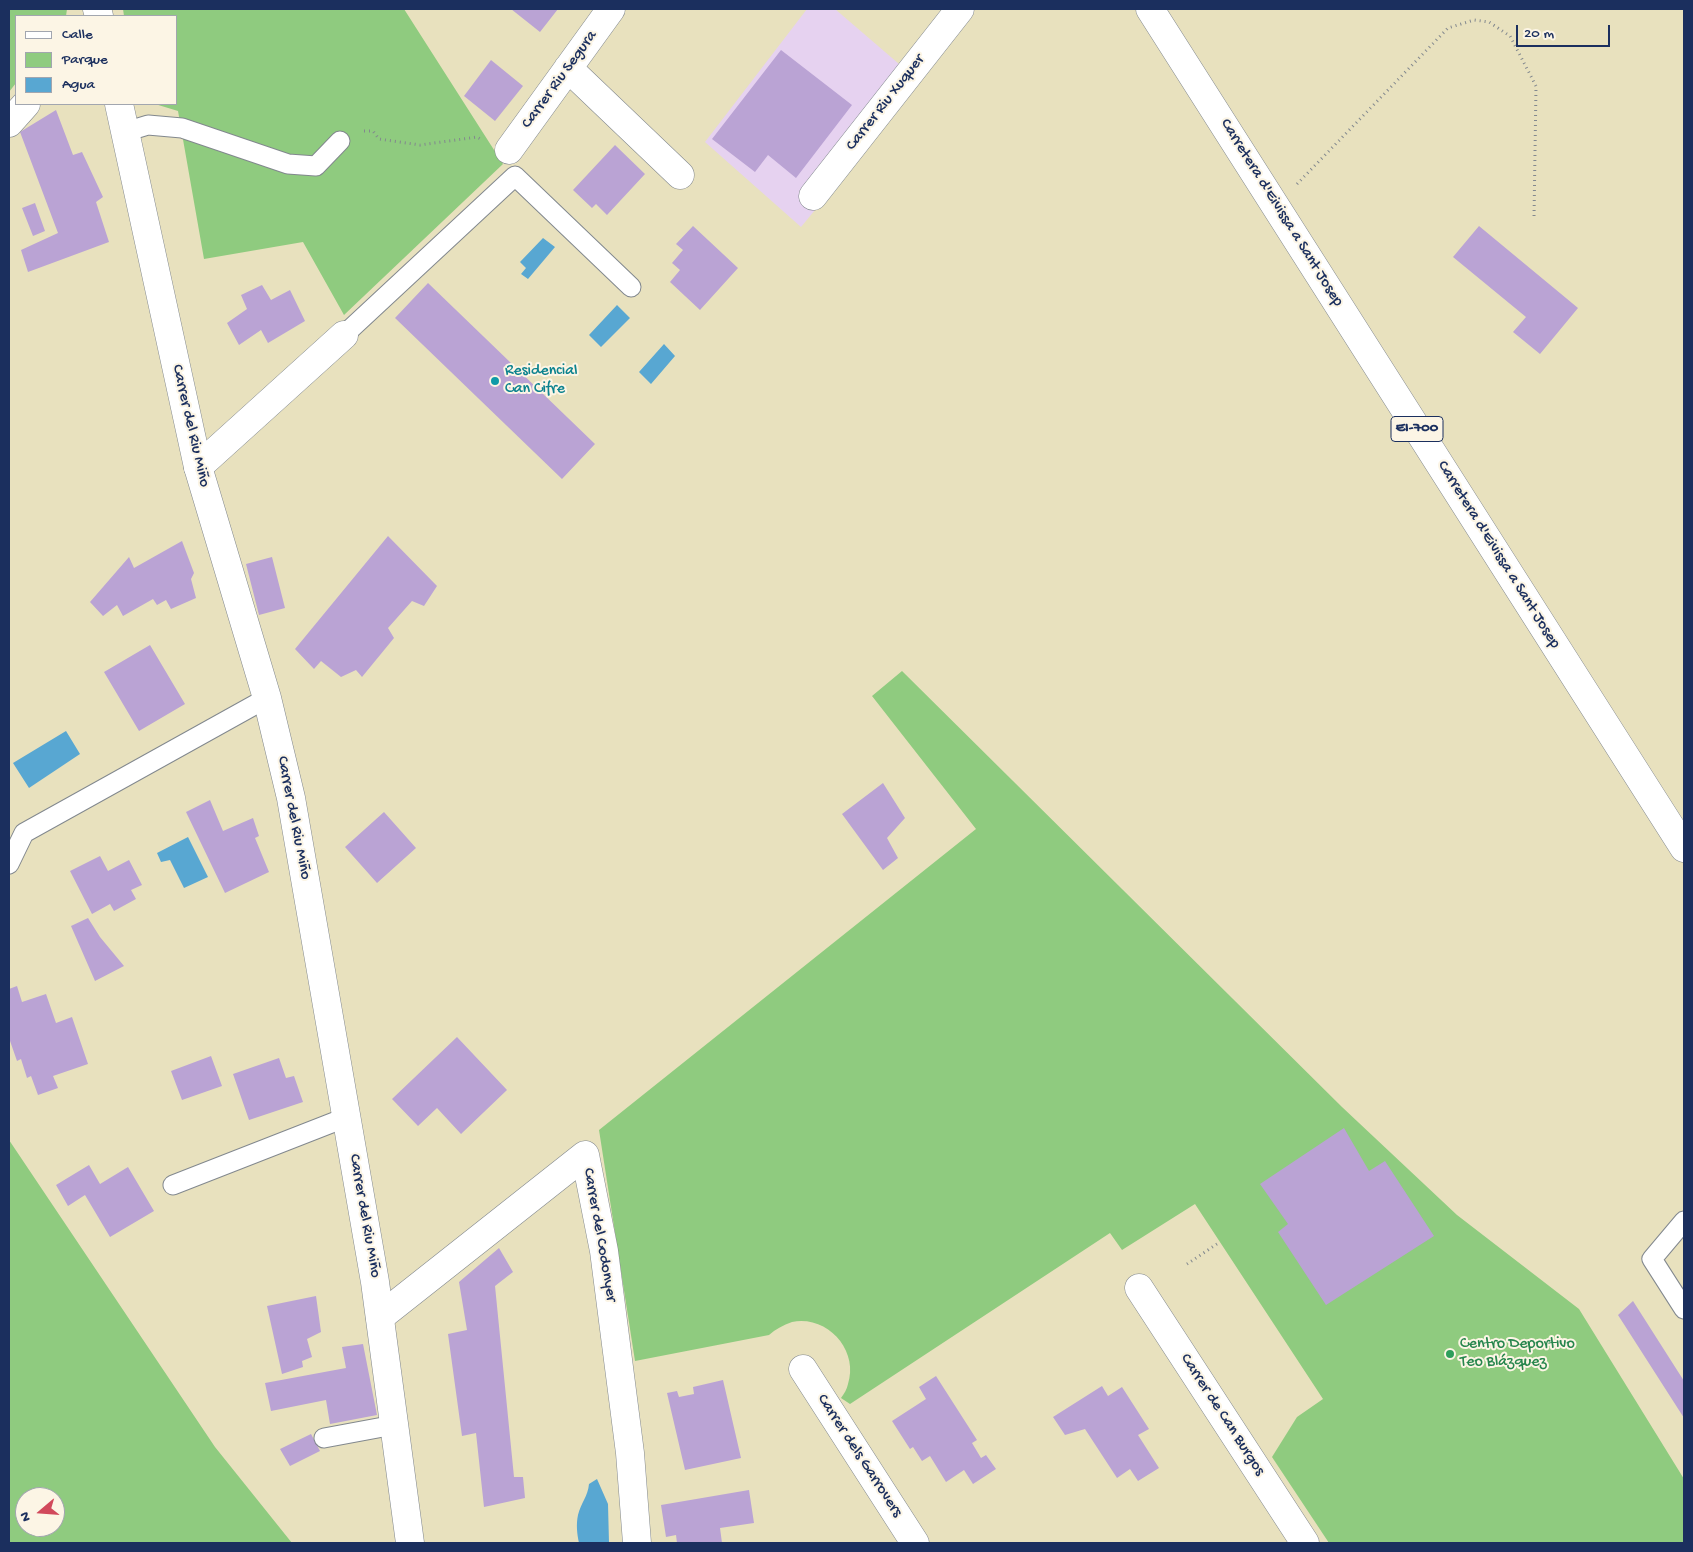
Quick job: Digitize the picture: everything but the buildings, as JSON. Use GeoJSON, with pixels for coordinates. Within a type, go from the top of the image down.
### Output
{"type":"FeatureCollection","features":[{"type":"Feature","properties":{"kind":"street","name":"Carrer Riu Segura"},"geometry":{"type":"LineString","coordinates":[[509,150],[611,9]]}},
{"type":"Feature","properties":{"kind":"street","name":"Carrer Riu Xuquer"},"geometry":{"type":"LineString","coordinates":[[812,196],[960,9]]}},
{"type":"Feature","properties":{"kind":"street","name":"Carretera d'Eivissa a Sant Josep"},"geometry":{"type":"LineString","coordinates":[[1150,9],[1684,848]]}},
{"type":"Feature","properties":{"kind":"street"},"geometry":{"type":"LineString","coordinates":[[568,68],[680,175]]}},
{"type":"Feature","properties":{"kind":"street"},"geometry":{"type":"LineString","coordinates":[[9,123],[25,105]]}},
{"type":"Feature","properties":{"kind":"street","name":"Carrer del Riu Miño"},"geometry":{"type":"LineString","coordinates":[[119,105],[198,468],[266,698],[291,798],[380,1317],[410,1543]]}},
{"type":"Feature","properties":{"kind":"street"},"geometry":{"type":"LineString","coordinates":[[198,468],[344,335]]}},
{"type":"Feature","properties":{"kind":"street","name":"Carrer del Codonyer"},"geometry":{"type":"LineString","coordinates":[[380,1317],[585,1156],[604,1251],[630,1452],[637,1543]]}},
{"type":"Feature","properties":{"kind":"street","name":"Carrer de Can Burgos"},"geometry":{"type":"LineString","coordinates":[[1139,1288],[1305,1543]]}},
{"type":"Feature","properties":{"kind":"street","name":"Carrer dels Garrovers"},"geometry":{"type":"LineString","coordinates":[[803,1369],[915,1543]]}},
{"type":"Feature","properties":{"kind":"lane"},"geometry":{"type":"LineString","coordinates":[[125,132],[148,125],[182,128],[288,164],[316,166],[340,141]]}},
{"type":"Feature","properties":{"kind":"lane"},"geometry":{"type":"LineString","coordinates":[[344,335],[516,176],[631,287]]}},
{"type":"Feature","properties":{"kind":"lane"},"geometry":{"type":"LineString","coordinates":[[9,864],[24,834],[266,698]]}},
{"type":"Feature","properties":{"kind":"lane"},"geometry":{"type":"LineString","coordinates":[[173,1185],[347,1117]]}},
{"type":"Feature","properties":{"kind":"lane"},"geometry":{"type":"LineString","coordinates":[[1684,1221],[1652,1260],[1684,1309]]}},
{"type":"Feature","properties":{"kind":"lane"},"geometry":{"type":"LineString","coordinates":[[324,1438],[394,1425]]}},
{"type":"Feature","properties":{"kind":"path"},"geometry":{"type":"LineString","coordinates":[[1276,206],[1448,28],[1474,20],[1490,22],[1510,36],[1536,86],[1534,218]]}},
{"type":"Feature","properties":{"kind":"path"},"geometry":{"type":"LineString","coordinates":[[340,141],[353,132],[373,131],[379,139],[420,145],[477,137],[509,150]]}},
{"type":"Feature","properties":{"kind":"path"},"geometry":{"type":"LineString","coordinates":[[1188,1264],[1220,1242]]}},
{"type":"Feature","properties":{"kind":"shaded area"},"geometry":{"type":"Polygon","coordinates":[[[807,9],[835,9],[920,82],[801,227],[705,142],[807,9]]]}},
{"type":"Feature","properties":{"kind":"green space"},"geometry":{"type":"Polygon","coordinates":[[[9,9],[67,9],[66,15],[15,15],[15,84],[9,92],[9,9]]]}},
{"type":"Feature","properties":{"kind":"green space"},"geometry":{"type":"Polygon","coordinates":[[[123,9],[404,9],[503,164],[344,315],[303,242],[204,259],[178,111],[158,105],[178,105],[178,15],[124,15],[123,9]]]}},
{"type":"Feature","properties":{"kind":"green space"},"geometry":{"type":"Polygon","coordinates":[[[902,671],[1342,1107],[1457,1215],[1579,1309],[1684,1479],[1684,1543],[1329,1543],[1272,1457],[1297,1417],[1323,1399],[1195,1204],[1122,1250],[1110,1233],[850,1404],[841,1398],[847,1388],[850,1372],[849,1359],[845,1348],[838,1338],[828,1330],[817,1324],[805,1321],[789,1323],[769,1335],[635,1361],[599,1130],[976,829],[872,696],[902,671]]]}},
{"type":"Feature","properties":{"kind":"green space"},"geometry":{"type":"Polygon","coordinates":[[[9,1140],[215,1447],[292,1543],[9,1543],[9,1140]]]}},
{"type":"Feature","properties":{"kind":"water"},"geometry":{"type":"Polygon","coordinates":[[[543,238],[555,247],[528,279],[521,274],[526,268],[520,262],[543,238]]]}},
{"type":"Feature","properties":{"kind":"water"},"geometry":{"type":"Polygon","coordinates":[[[617,305],[630,318],[601,347],[589,335],[617,305]]]}},
{"type":"Feature","properties":{"kind":"water"},"geometry":{"type":"Polygon","coordinates":[[[664,344],[675,356],[651,384],[639,372],[664,344]]]}},
{"type":"Feature","properties":{"kind":"water"},"geometry":{"type":"Polygon","coordinates":[[[66,731],[80,754],[29,788],[13,763],[66,731]]]}},
{"type":"Feature","properties":{"kind":"water"},"geometry":{"type":"Polygon","coordinates":[[[188,837],[208,877],[184,888],[170,860],[161,862],[157,853],[188,837]]]}},
{"type":"Feature","properties":{"kind":"water"},"geometry":{"type":"Polygon","coordinates":[[[597,1479],[608,1504],[609,1543],[579,1543],[578,1515],[589,1484],[597,1479]]]}},
{"type":"Feature","properties":{"kind":"place","name":"Residencial Can Cifre"},"geometry":{"type":"Point","coordinates":[495,381]}},
{"type":"Feature","properties":{"kind":"place","name":"Centro Deportivo Teo Blázquez"},"geometry":{"type":"Point","coordinates":[1450,1354]}}]}
